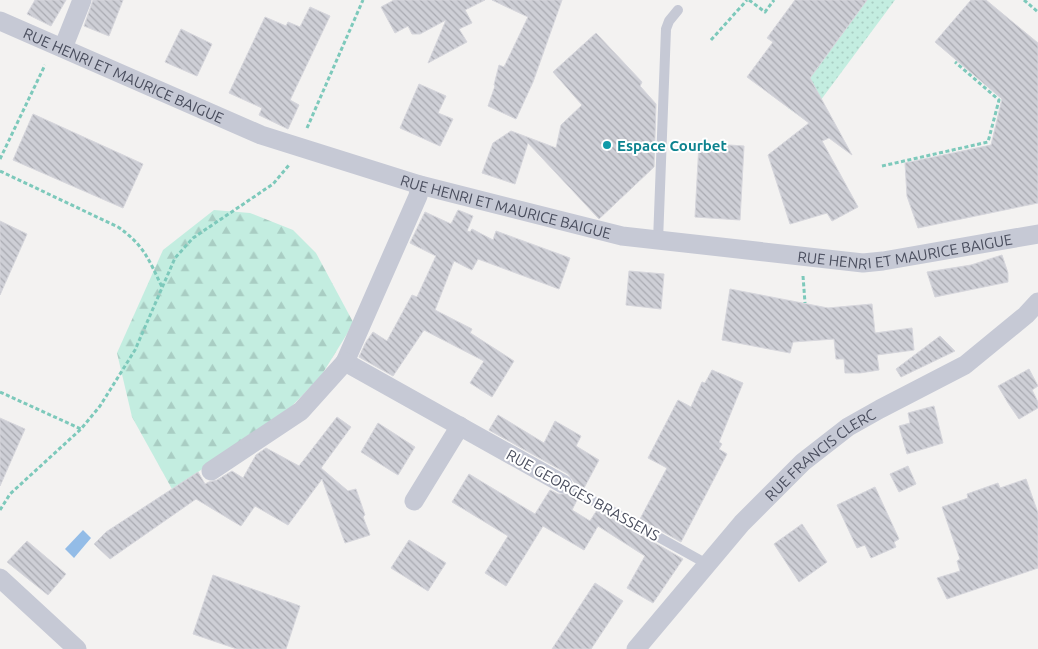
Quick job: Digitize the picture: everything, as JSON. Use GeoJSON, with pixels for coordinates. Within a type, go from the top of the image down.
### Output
{"type":"FeatureCollection","features":[{"type":"Feature","properties":{"kind":"street"},"geometry":{"type":"LineString","coordinates":[[56,52],[82,0]]}},
{"type":"Feature","properties":{"kind":"street","name":"RUE HENRI ET MAURICE BAIGUE"},"geometry":{"type":"LineString","coordinates":[[0,21],[44,41],[56,52],[261,135],[420,185],[622,236],[863,263],[1038,234]]}},
{"type":"Feature","properties":{"kind":"street"},"geometry":{"type":"LineString","coordinates":[[211,471],[301,411],[345,362],[418,196],[420,185]]}},
{"type":"Feature","properties":{"kind":"street","name":"RUE FRANCIS CLERC"},"geometry":{"type":"LineString","coordinates":[[636,649],[742,523],[803,462],[848,427],[880,408],[966,364],[1026,316],[1038,302]]}},
{"type":"Feature","properties":{"kind":"street","name":"RUE GEORGES BRASSENS"},"geometry":{"type":"LineString","coordinates":[[345,362],[563,484]]}},
{"type":"Feature","properties":{"kind":"street"},"geometry":{"type":"LineString","coordinates":[[414,501],[460,426]]}},
{"type":"Feature","properties":{"kind":"street"},"geometry":{"type":"LineString","coordinates":[[0,578],[77,649]]}},
{"type":"Feature","properties":{"kind":"lane"},"geometry":{"type":"LineString","coordinates":[[658,241],[666,28],[678,10]]}},
{"type":"Feature","properties":{"kind":"lane","name":"RUE GEORGES BRASSENS"},"geometry":{"type":"LineString","coordinates":[[563,484],[707,564]]}},
{"type":"Feature","properties":{"kind":"path"},"geometry":{"type":"LineString","coordinates":[[304,135],[363,0]]}},
{"type":"Feature","properties":{"kind":"path"},"geometry":{"type":"LineString","coordinates":[[711,40],[748,0],[765,12],[774,0]]}},
{"type":"Feature","properties":{"kind":"path"},"geometry":{"type":"LineString","coordinates":[[1024,0],[1038,12]]}},
{"type":"Feature","properties":{"kind":"path"},"geometry":{"type":"LineString","coordinates":[[0,159],[56,52]]}},
{"type":"Feature","properties":{"kind":"path"},"geometry":{"type":"LineString","coordinates":[[882,166],[988,142],[999,100],[955,62]]}},
{"type":"Feature","properties":{"kind":"path"},"geometry":{"type":"LineString","coordinates":[[0,510],[10,494],[81,429],[100,406],[136,350],[175,258],[193,238],[273,184],[292,161]]}},
{"type":"Feature","properties":{"kind":"path"},"geometry":{"type":"LineString","coordinates":[[0,171],[118,227],[132,237],[146,252],[162,287]]}},
{"type":"Feature","properties":{"kind":"path"},"geometry":{"type":"LineString","coordinates":[[803,272],[805,303]]}},
{"type":"Feature","properties":{"kind":"path"},"geometry":{"type":"LineString","coordinates":[[0,392],[81,429]]}},
{"type":"Feature","properties":{"kind":"green space"},"geometry":{"type":"Polygon","coordinates":[[[867,0],[895,0],[806,120],[788,108],[867,0]]]}},
{"type":"Feature","properties":{"kind":"green space"},"geometry":{"type":"Polygon","coordinates":[[[214,210],[250,213],[293,230],[316,253],[353,322],[321,376],[292,406],[172,489],[132,417],[117,353],[163,250],[214,210]]]}},
{"type":"Feature","properties":{"kind":"water"},"geometry":{"type":"Polygon","coordinates":[[[83,530],[91,538],[74,558],[65,549],[83,530]]]}},
{"type":"Feature","properties":{"kind":"building"},"geometry":{"type":"Polygon","coordinates":[[[35,0],[66,0],[51,26],[27,14],[35,0]]]}},
{"type":"Feature","properties":{"kind":"building"},"geometry":{"type":"Polygon","coordinates":[[[93,0],[123,0],[109,36],[84,26],[93,0]]]}},
{"type":"Feature","properties":{"kind":"building"},"geometry":{"type":"Polygon","coordinates":[[[394,0],[485,0],[465,10],[472,23],[459,29],[467,42],[428,63],[446,20],[420,34],[412,34],[408,26],[395,33],[381,7],[394,0]]]}},
{"type":"Feature","properties":{"kind":"building"},"geometry":{"type":"Polygon","coordinates":[[[492,0],[562,0],[533,82],[516,119],[488,106],[495,86],[499,65],[504,67],[528,17],[492,0]]]}},
{"type":"Feature","properties":{"kind":"building"},"geometry":{"type":"Polygon","coordinates":[[[795,0],[867,0],[810,78],[852,155],[829,138],[822,141],[858,207],[832,221],[827,213],[790,224],[768,155],[809,123],[747,77],[773,42],[767,38],[795,0]]]}},
{"type":"Feature","properties":{"kind":"building"},"geometry":{"type":"Polygon","coordinates":[[[971,0],[986,0],[1038,43],[1038,203],[918,228],[907,196],[905,163],[991,145],[1002,99],[935,42],[971,0]]]}},
{"type":"Feature","properties":{"kind":"building"},"geometry":{"type":"Polygon","coordinates":[[[310,7],[330,16],[290,100],[299,105],[288,129],[259,115],[262,108],[229,93],[265,17],[286,26],[288,22],[300,27],[310,7]]]}},
{"type":"Feature","properties":{"kind":"building"},"geometry":{"type":"Polygon","coordinates":[[[181,29],[212,44],[197,76],[165,62],[181,29]]]}},
{"type":"Feature","properties":{"kind":"building","name":"Espace Courbet"},"geometry":{"type":"Polygon","coordinates":[[[596,33],[642,82],[640,86],[656,104],[654,167],[599,219],[528,143],[515,184],[482,173],[493,143],[511,131],[556,148],[561,125],[582,105],[553,72],[596,33]]]}},
{"type":"Feature","properties":{"kind":"building"},"geometry":{"type":"Polygon","coordinates":[[[419,84],[446,96],[438,113],[453,119],[440,146],[400,128],[419,84]]]}},
{"type":"Feature","properties":{"kind":"building"},"geometry":{"type":"Polygon","coordinates":[[[33,114],[143,164],[123,208],[13,160],[33,114]]]}},
{"type":"Feature","properties":{"kind":"building"},"geometry":{"type":"Polygon","coordinates":[[[699,143],[744,146],[740,220],[695,217],[699,143]]]}},
{"type":"Feature","properties":{"kind":"building"},"geometry":{"type":"Polygon","coordinates":[[[458,210],[473,216],[467,231],[470,232],[472,229],[493,240],[496,231],[570,258],[559,289],[478,259],[472,270],[454,261],[435,310],[472,329],[470,333],[514,361],[492,397],[470,383],[484,361],[424,330],[393,376],[359,357],[373,332],[387,341],[412,295],[417,297],[436,256],[410,243],[425,212],[451,224],[458,210]]]}},
{"type":"Feature","properties":{"kind":"building"},"geometry":{"type":"Polygon","coordinates":[[[0,221],[27,234],[0,295],[0,221]]]}},
{"type":"Feature","properties":{"kind":"building"},"geometry":{"type":"Polygon","coordinates":[[[1002,255],[1008,273],[1008,282],[935,297],[927,272],[971,265],[1002,255]]]}},
{"type":"Feature","properties":{"kind":"building"},"geometry":{"type":"Polygon","coordinates":[[[629,271],[664,274],[661,309],[626,305],[629,271]]]}},
{"type":"Feature","properties":{"kind":"building"},"geometry":{"type":"Polygon","coordinates":[[[730,289],[828,308],[872,304],[875,333],[912,328],[914,350],[877,355],[879,370],[845,373],[844,359],[836,359],[834,339],[793,342],[790,353],[722,340],[730,289]]]}},
{"type":"Feature","properties":{"kind":"building"},"geometry":{"type":"Polygon","coordinates":[[[940,336],[955,351],[901,377],[896,369],[940,336]]]}},
{"type":"Feature","properties":{"kind":"building"},"geometry":{"type":"Polygon","coordinates":[[[1029,369],[1038,386],[1032,390],[1038,402],[1038,408],[1019,419],[998,386],[1029,369]]]}},
{"type":"Feature","properties":{"kind":"building"},"geometry":{"type":"Polygon","coordinates":[[[712,370],[743,383],[719,442],[722,444],[719,449],[727,454],[681,542],[640,519],[667,468],[648,458],[678,400],[691,407],[702,382],[705,383],[712,370]]]}},
{"type":"Feature","properties":{"kind":"building"},"geometry":{"type":"Polygon","coordinates":[[[934,406],[943,443],[907,454],[899,426],[910,423],[908,413],[934,406]]]}},
{"type":"Feature","properties":{"kind":"building"},"geometry":{"type":"Polygon","coordinates":[[[498,415],[544,443],[555,421],[581,436],[576,446],[599,460],[584,488],[574,482],[568,474],[489,430],[498,415]]]}},
{"type":"Feature","properties":{"kind":"building"},"geometry":{"type":"Polygon","coordinates":[[[337,417],[351,427],[321,468],[348,491],[356,489],[370,535],[345,543],[322,479],[288,525],[255,506],[241,526],[196,499],[110,559],[94,544],[106,532],[198,472],[205,484],[217,480],[232,471],[243,478],[256,455],[266,448],[299,466],[337,417]]]}},
{"type":"Feature","properties":{"kind":"building"},"geometry":{"type":"Polygon","coordinates":[[[0,418],[25,429],[0,486],[0,418]]]}},
{"type":"Feature","properties":{"kind":"building"},"geometry":{"type":"Polygon","coordinates":[[[378,423],[415,447],[398,475],[361,452],[378,423]]]}},
{"type":"Feature","properties":{"kind":"building"},"geometry":{"type":"Polygon","coordinates":[[[908,466],[916,484],[899,492],[890,474],[908,466]]]}},
{"type":"Feature","properties":{"kind":"building"},"geometry":{"type":"Polygon","coordinates":[[[469,474],[535,514],[550,490],[558,494],[567,494],[577,500],[572,510],[590,521],[597,510],[683,559],[653,603],[627,588],[645,556],[598,526],[584,550],[543,526],[506,586],[485,573],[508,536],[452,502],[469,474]]]}},
{"type":"Feature","properties":{"kind":"building"},"geometry":{"type":"Polygon","coordinates":[[[1026,479],[1038,513],[1038,568],[947,599],[937,578],[960,571],[957,561],[960,559],[942,507],[968,498],[967,494],[998,483],[1000,488],[1026,479]]]}},
{"type":"Feature","properties":{"kind":"building"},"geometry":{"type":"Polygon","coordinates":[[[875,487],[899,539],[894,542],[896,547],[871,558],[865,545],[857,548],[837,505],[875,487]]]}},
{"type":"Feature","properties":{"kind":"building"},"geometry":{"type":"Polygon","coordinates":[[[802,524],[827,562],[799,582],[774,544],[802,524]]]}},
{"type":"Feature","properties":{"kind":"building"},"geometry":{"type":"Polygon","coordinates":[[[409,540],[446,563],[428,591],[391,568],[409,540]]]}},
{"type":"Feature","properties":{"kind":"building"},"geometry":{"type":"Polygon","coordinates":[[[27,541],[66,574],[48,595],[7,562],[27,541]]]}},
{"type":"Feature","properties":{"kind":"building"},"geometry":{"type":"Polygon","coordinates":[[[213,575],[300,606],[286,649],[237,649],[193,634],[213,575]]]}},
{"type":"Feature","properties":{"kind":"building"},"geometry":{"type":"Polygon","coordinates":[[[595,583],[623,601],[591,649],[552,649],[595,583]]]}},
{"type":"Feature","properties":{"kind":"place","name":"Espace Courbet"},"geometry":{"type":"Point","coordinates":[607,145]}}]}
